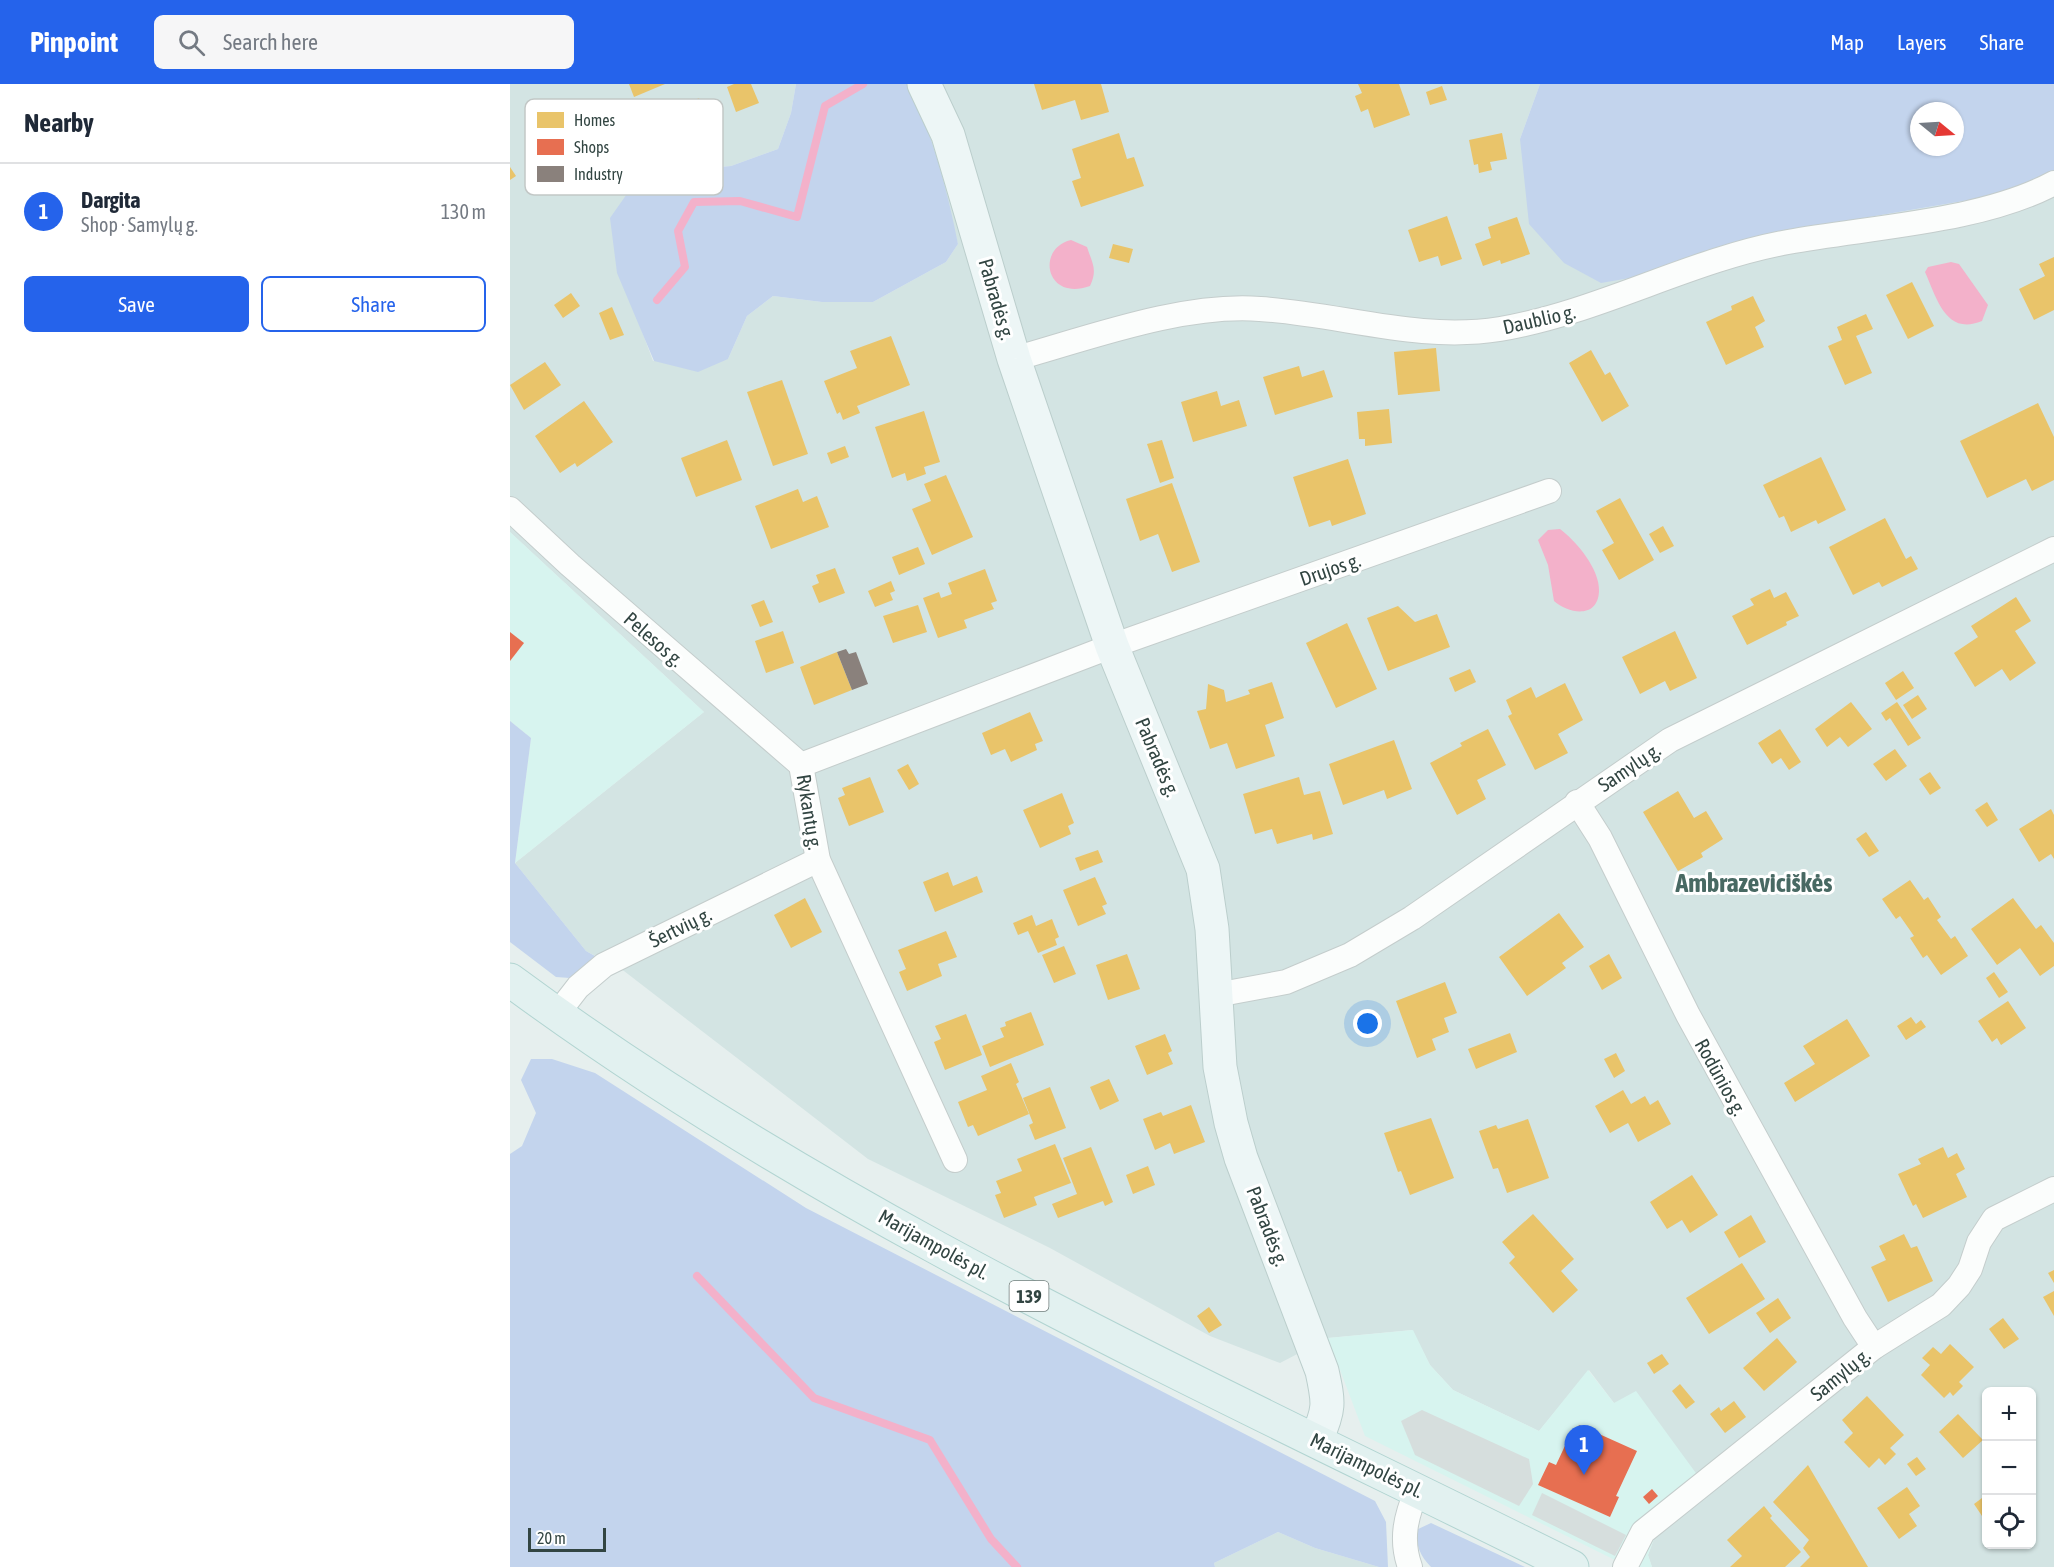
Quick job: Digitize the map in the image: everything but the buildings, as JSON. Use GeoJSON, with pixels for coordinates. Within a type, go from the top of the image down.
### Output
{"type":"FeatureCollection","features":[{"type":"Feature","properties":{"kind":"main road","name":"Marijampolės pl."},"geometry":{"type":"LineString","coordinates":[[513,990],[557,1014],[675,1095],[802,1173],[1016,1289],[1572,1567]]}},
{"type":"Feature","properties":{"kind":"street","name":"Pabradės g."},"geometry":{"type":"LineString","coordinates":[[924,84],[948,135],[1014,359],[1112,646],[1203,869],[1212,929],[1220,1067],[1231,1123],[1241,1158],[1322,1371],[1329,1403],[1326,1419],[1316,1440]]}},
{"type":"Feature","properties":{"kind":"street","name":"Daublio g."},"geometry":{"type":"LineString","coordinates":[[1014,359],[1210,309],[1261,309],[1419,332],[1498,329],[1581,310],[1762,247],[1978,211],[2054,183]]}},
{"type":"Feature","properties":{"kind":"street","name":"Drujos g."},"geometry":{"type":"LineString","coordinates":[[1112,646],[1549,491]]}},
{"type":"Feature","properties":{"kind":"street","name":"Pelesos g."},"geometry":{"type":"LineString","coordinates":[[510,509],[570,565],[801,765]]}},
{"type":"Feature","properties":{"kind":"street","name":"Samylų g."},"geometry":{"type":"LineString","coordinates":[[1216,995],[1286,982],[1350,955],[1412,918],[1670,740],[2054,549]]}},
{"type":"Feature","properties":{"kind":"street","name":"Rykantų g."},"geometry":{"type":"LineString","coordinates":[[955,1160],[818,860],[801,765],[1112,646]]}},
{"type":"Feature","properties":{"kind":"street","name":"Rodūnios g."},"geometry":{"type":"LineString","coordinates":[[1577,802],[1600,838],[1688,1016],[1849,1307],[1874,1347]]}},
{"type":"Feature","properties":{"kind":"street","name":"Šertvių g."},"geometry":{"type":"LineString","coordinates":[[557,1014],[578,987],[604,965],[818,860]]}},
{"type":"Feature","properties":{"kind":"street","name":"Samylų g."},"geometry":{"type":"LineString","coordinates":[[1625,1567],[1643,1532],[1874,1347],[1941,1305],[1959,1286],[1970,1269],[1980,1242],[1994,1219],[2054,1189]]}},
{"type":"Feature","properties":{"kind":"street"},"geometry":{"type":"LineString","coordinates":[[1410,1567],[1404,1536],[1406,1518],[1417,1490]]}},
{"type":"Feature","properties":{"kind":"shaded area"},"geometry":{"type":"Polygon","coordinates":[[[510,84],[796,84],[791,113],[778,149],[723,167],[723,99],[525,99],[525,195],[678,195],[640,326],[653,361],[728,359],[747,316],[773,296],[822,302],[873,302],[946,262],[958,244],[921,110],[908,84],[1540,84],[1520,139],[1653,274],[1769,234],[1987,197],[2054,173],[2054,1567],[1652,1567],[1648,1555],[1657,1531],[1614,1403],[1589,1370],[1539,1431],[1453,1390],[1430,1365],[1412,1330],[1328,1338],[1280,1363],[1210,1336],[1050,1248],[868,1159],[624,971],[586,951],[515,863],[704,712],[510,532],[510,84]]]}},
{"type":"Feature","properties":{"kind":"shaded area"},"geometry":{"type":"Polygon","coordinates":[[[796,84],[908,84],[925,123],[938,162],[958,244],[946,262],[873,302],[822,302],[773,296],[747,316],[728,359],[698,372],[654,361],[617,273],[610,218],[626,195],[723,195],[723,167],[778,149],[791,113],[796,84]]]}},
{"type":"Feature","properties":{"kind":"shaded area"},"geometry":{"type":"Polygon","coordinates":[[[1540,84],[2054,84],[2054,173],[1987,197],[1769,234],[1653,274],[1601,283],[1564,263],[1529,224],[1520,139],[1540,84]]]}},
{"type":"Feature","properties":{"kind":"shaded area"},"geometry":{"type":"Polygon","coordinates":[[[1071,240],[1087,247],[1094,270],[1090,286],[1075,289],[1063,287],[1055,281],[1050,272],[1053,253],[1060,245],[1071,240]]]}},
{"type":"Feature","properties":{"kind":"shaded area"},"geometry":{"type":"Polygon","coordinates":[[[1951,262],[1959,264],[1988,305],[1982,321],[1970,324],[1960,323],[1951,319],[1939,303],[1925,272],[1928,267],[1951,262]]]}},
{"type":"Feature","properties":{"kind":"shaded area"},"geometry":{"type":"Polygon","coordinates":[[[1560,529],[1580,548],[1596,574],[1599,591],[1597,600],[1588,610],[1567,609],[1554,601],[1548,565],[1538,540],[1548,530],[1560,529]]]}},
{"type":"Feature","properties":{"kind":"shaded area"},"geometry":{"type":"Polygon","coordinates":[[[510,532],[704,712],[515,863],[531,738],[510,721],[510,532]]]}},
{"type":"Feature","properties":{"kind":"shaded area"},"geometry":{"type":"Polygon","coordinates":[[[510,721],[531,738],[515,863],[586,951],[595,956],[570,978],[556,977],[510,942],[510,721]]]}},
{"type":"Feature","properties":{"kind":"shaded area"},"geometry":{"type":"Polygon","coordinates":[[[531,1059],[552,1059],[595,1073],[806,1208],[1375,1501],[1386,1522],[1388,1567],[1379,1567],[1315,1548],[1278,1532],[1214,1563],[1215,1567],[510,1567],[510,1154],[522,1146],[536,1113],[521,1080],[531,1059]]]}},
{"type":"Feature","properties":{"kind":"shaded area"},"geometry":{"type":"Polygon","coordinates":[[[1413,1330],[1430,1365],[1453,1390],[1539,1431],[1588,1370],[1614,1403],[1636,1391],[1709,1491],[1657,1531],[1648,1555],[1652,1567],[1629,1567],[1365,1436],[1328,1338],[1413,1330]]]}},
{"type":"Feature","properties":{"kind":"shaded area"},"geometry":{"type":"Polygon","coordinates":[[[1422,1410],[1529,1459],[1533,1484],[1519,1506],[1415,1455],[1401,1421],[1422,1410]]]}},
{"type":"Feature","properties":{"kind":"shaded area"},"geometry":{"type":"Polygon","coordinates":[[[1542,1493],[1626,1535],[1615,1556],[1532,1515],[1542,1493]]]}},
{"type":"Feature","properties":{"kind":"shaded area"},"geometry":{"type":"Polygon","coordinates":[[[1431,1523],[1525,1567],[1431,1567],[1419,1550],[1416,1530],[1431,1523]]]}},
{"type":"Feature","properties":{"kind":"shaded area"},"geometry":{"type":"Polygon","coordinates":[[[1278,1532],[1315,1548],[1379,1567],[1215,1567],[1214,1563],[1278,1532]]]}},
{"type":"Feature","properties":{"kind":"waterway"},"geometry":{"type":"LineString","coordinates":[[657,300],[685,267],[678,231],[694,202],[740,201],[797,217],[825,106],[863,84]]}},
{"type":"Feature","properties":{"kind":"waterway"},"geometry":{"type":"LineString","coordinates":[[697,1276],[814,1398],[930,1440],[991,1539],[1017,1567]]}},
{"type":"Feature","properties":{"kind":"place","name":"Dargita"},"geometry":{"type":"Point","coordinates":[1584,1475]}},
{"type":"Feature","properties":{"kind":"district","name":"Ambrazeviciškės"},"geometry":{"type":"Point","coordinates":[1754,883]}}]}
